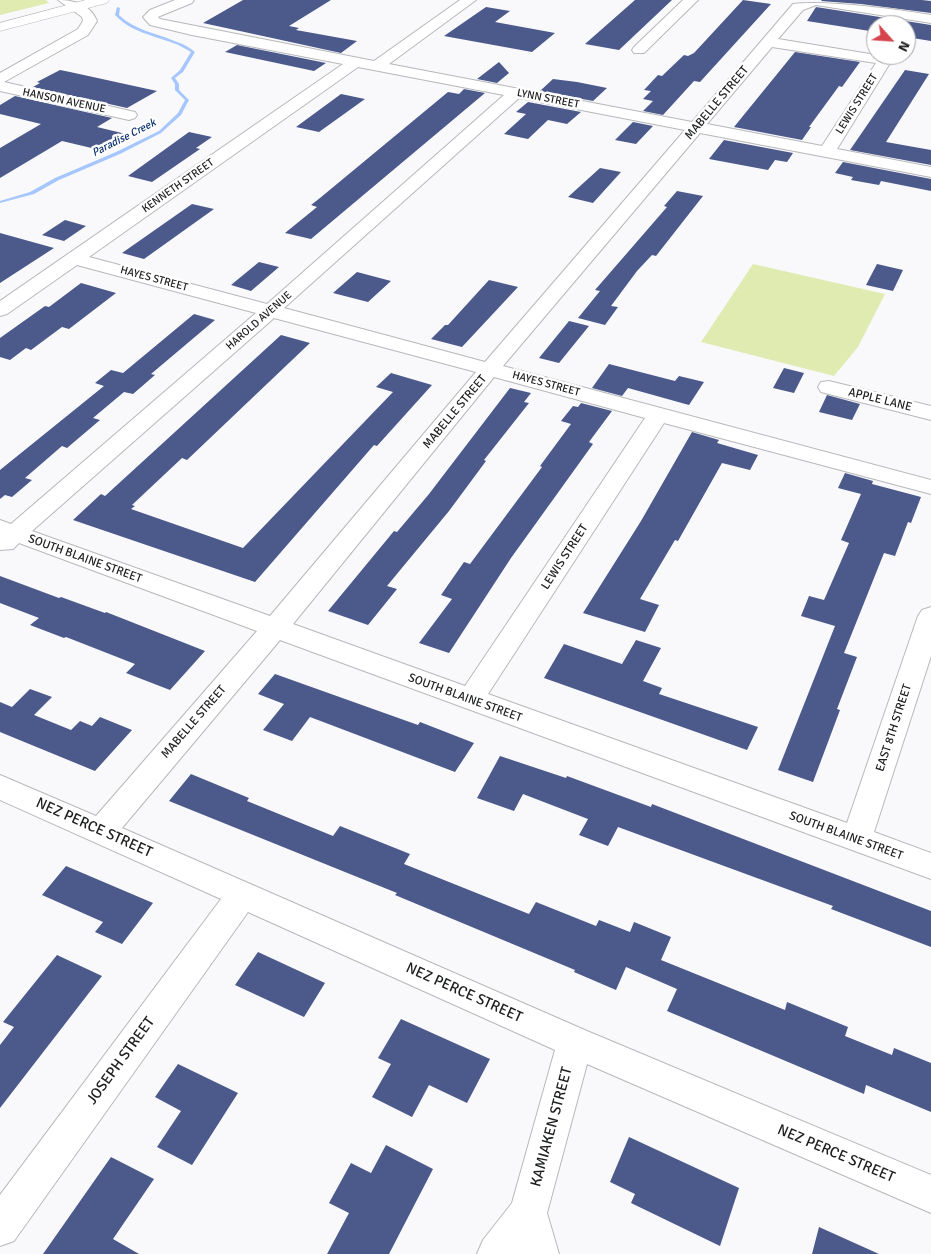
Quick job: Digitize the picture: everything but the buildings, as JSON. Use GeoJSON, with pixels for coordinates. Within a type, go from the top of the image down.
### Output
{"type":"FeatureCollection","features":[{"type":"Feature","properties":{"kind":"main road"},"geometry":{"type":"LineString","coordinates":[[0,27],[70,3],[102,0]]}},
{"type":"Feature","properties":{"kind":"street","name":"LYNN STREET"},"geometry":{"type":"LineString","coordinates":[[187,0],[151,15],[152,20],[356,62],[931,172]]}},
{"type":"Feature","properties":{"kind":"street"},"geometry":{"type":"LineString","coordinates":[[377,66],[469,0]]}},
{"type":"Feature","properties":{"kind":"street"},"geometry":{"type":"LineString","coordinates":[[639,50],[691,0]]}},
{"type":"Feature","properties":{"kind":"street"},"geometry":{"type":"LineString","coordinates":[[814,0],[882,15]]}},
{"type":"Feature","properties":{"kind":"street","name":"MABELLE STREET"},"geometry":{"type":"LineString","coordinates":[[101,831],[274,629],[490,369],[798,7],[814,0]]}},
{"type":"Feature","properties":{"kind":"street"},"geometry":{"type":"LineString","coordinates":[[0,79],[83,32],[90,21],[88,15],[70,3]]}},
{"type":"Feature","properties":{"kind":"street"},"geometry":{"type":"LineString","coordinates":[[916,20],[931,19]]}},
{"type":"Feature","properties":{"kind":"street"},"geometry":{"type":"LineString","coordinates":[[770,42],[866,55]]}},
{"type":"Feature","properties":{"kind":"street","name":"KENNETH STREET"},"geometry":{"type":"LineString","coordinates":[[0,310],[356,62]]}},
{"type":"Feature","properties":{"kind":"street","name":"LEWIS STREET"},"geometry":{"type":"LineString","coordinates":[[827,152],[882,65]]}},
{"type":"Feature","properties":{"kind":"street","name":"HANSON AVENUE"},"geometry":{"type":"LineString","coordinates":[[0,86],[129,115]]}},
{"type":"Feature","properties":{"kind":"street","name":"HAROLD AVENUE"},"geometry":{"type":"LineString","coordinates":[[5,536],[272,310],[515,93]]}},
{"type":"Feature","properties":{"kind":"street","name":"HAYES STREET"},"geometry":{"type":"LineString","coordinates":[[73,258],[931,487]]}},
{"type":"Feature","properties":{"kind":"street","name":"APPLE LANE"},"geometry":{"type":"LineString","coordinates":[[829,387],[931,413]]}},
{"type":"Feature","properties":{"kind":"street","name":"LEWIS STREET"},"geometry":{"type":"LineString","coordinates":[[471,699],[658,415]]}},
{"type":"Feature","properties":{"kind":"street","name":"SOUTH BLAINE STREET"},"geometry":{"type":"LineString","coordinates":[[5,536],[471,699],[931,866]]}},
{"type":"Feature","properties":{"kind":"street","name":"EAST 8TH STREET"},"geometry":{"type":"LineString","coordinates":[[856,840],[931,616]]}},
{"type":"Feature","properties":{"kind":"street","name":"NEZ PERCE STREET"},"geometry":{"type":"LineString","coordinates":[[0,787],[575,1042],[931,1194]]}},
{"type":"Feature","properties":{"kind":"street","name":"JOSEPH STREET"},"geometry":{"type":"LineString","coordinates":[[0,1227],[242,894]]}},
{"type":"Feature","properties":{"kind":"street","name":"KAMIAKEN STREET"},"geometry":{"type":"LineString","coordinates":[[497,1254],[528,1213],[575,1042]]}},
{"type":"Feature","properties":{"kind":"street"},"geometry":{"type":"LineString","coordinates":[[528,1213],[539,1254]]}},
{"type":"Feature","properties":{"kind":"green space"},"geometry":{"type":"Polygon","coordinates":[[[0,0],[46,0],[49,3],[0,15],[0,0]]]}},
{"type":"Feature","properties":{"kind":"green space"},"geometry":{"type":"Polygon","coordinates":[[[753,264],[885,294],[858,347],[834,376],[701,342],[753,264]]]}},
{"type":"Feature","properties":{"kind":"waterway","name":"Paradise Creek"},"geometry":{"type":"LineString","coordinates":[[0,202],[32,193],[57,179],[118,153],[160,132],[180,114],[187,100],[177,90],[177,84],[173,78],[182,71],[193,52],[177,43],[144,32],[123,21],[117,15],[118,8]]}}]}
